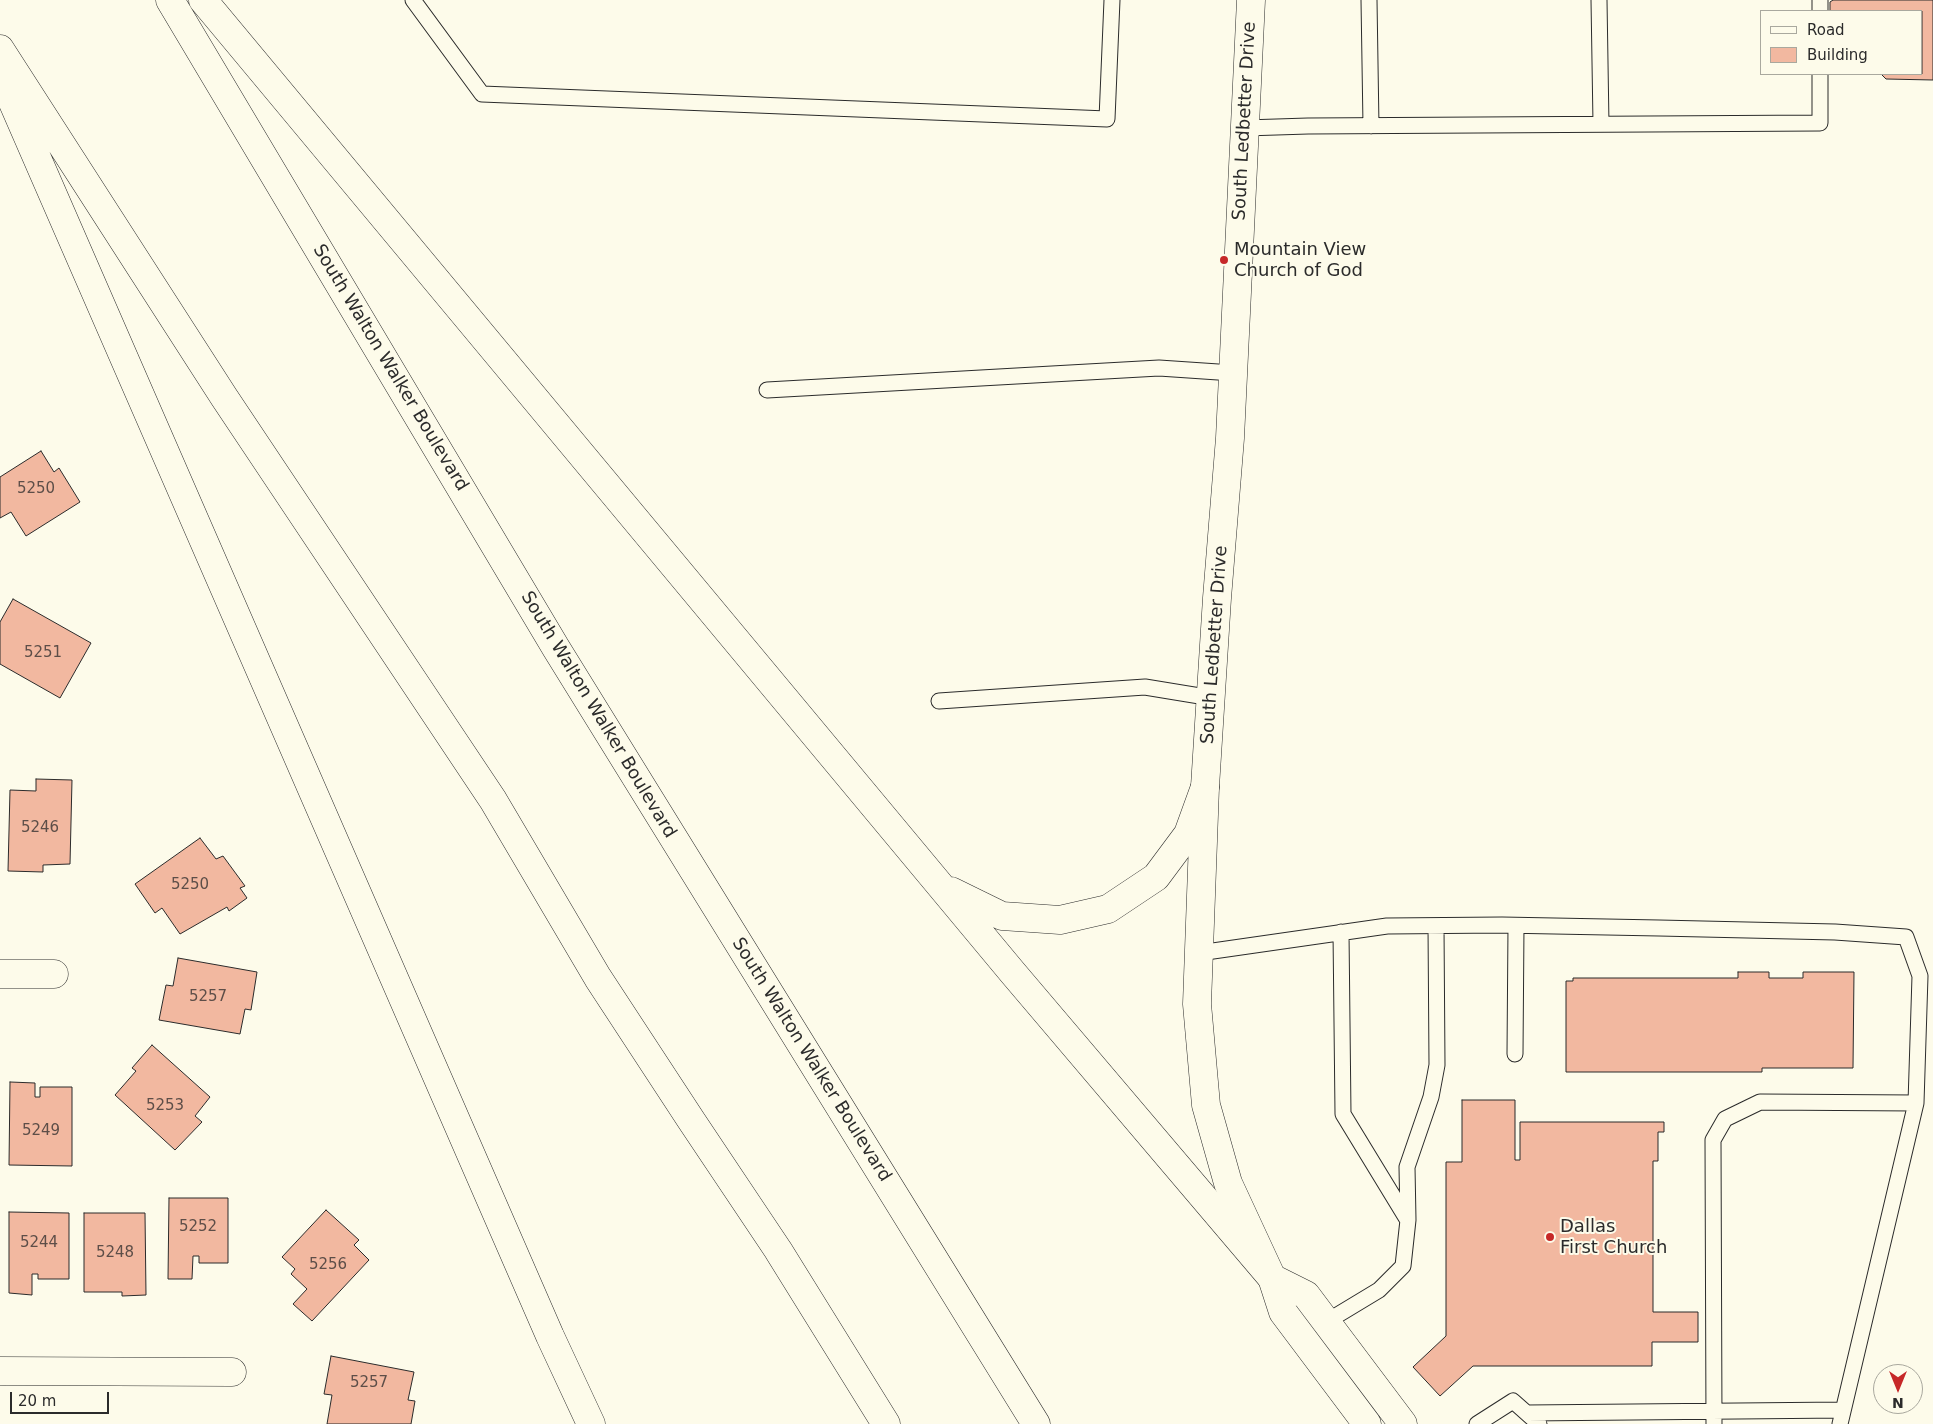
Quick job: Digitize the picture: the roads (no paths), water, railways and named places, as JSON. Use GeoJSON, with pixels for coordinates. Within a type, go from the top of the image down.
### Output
{"type":"FeatureCollection","features":[{"type":"Feature","properties":{"kind":"main road","name":"South Walton Walker Boulevard"},"geometry":{"type":"LineString","coordinates":[[170,0],[556,648],[1036,1424]]}},
{"type":"Feature","properties":{"kind":"main road"},"geometry":{"type":"LineString","coordinates":[[203,0],[929,872],[1272,1278],[1306,1295],[1403,1424]]}},
{"type":"Feature","properties":{"kind":"main road","name":"South Ledbetter Drive"},"geometry":{"type":"LineString","coordinates":[[1251,0],[1230,438],[1217,598],[1205,786],[1197,1004],[1206,1105],[1228,1183],[1272,1278],[1283,1312],[1367,1424]]}},
{"type":"Feature","properties":{"kind":"main road"},"geometry":{"type":"LineString","coordinates":[[0,48],[224,397],[493,800],[598,978],[778,1250],[886,1424]]}},
{"type":"Feature","properties":{"kind":"main road"},"geometry":{"type":"LineString","coordinates":[[0,73],[538,1309],[591,1424]]}},
{"type":"Feature","properties":{"kind":"main road"},"geometry":{"type":"LineString","coordinates":[[929,872],[954,893],[1002,916],[1060,920],[1108,909],[1156,878],[1188,834],[1205,786]]}},
{"type":"Feature","properties":{"kind":"main road"},"geometry":{"type":"LineString","coordinates":[[0,974],[54,974]]}},
{"type":"Feature","properties":{"kind":"main road"},"geometry":{"type":"LineString","coordinates":[[0,1371],[232,1372]]}},
{"type":"Feature","properties":{"kind":"lane"},"geometry":{"type":"LineString","coordinates":[[413,0],[482,94],[1107,118],[1112,0]]}},
{"type":"Feature","properties":{"kind":"lane"},"geometry":{"type":"LineString","coordinates":[[1370,0],[1371,126]]}},
{"type":"Feature","properties":{"kind":"lane"},"geometry":{"type":"LineString","coordinates":[[1599,0],[1601,124]]}},
{"type":"Feature","properties":{"kind":"lane"},"geometry":{"type":"LineString","coordinates":[[1245,128],[1820,123],[1820,75]]}},
{"type":"Feature","properties":{"kind":"lane"},"geometry":{"type":"LineString","coordinates":[[767,390],[1159,368],[1233,373]]}},
{"type":"Feature","properties":{"kind":"lane"},"geometry":{"type":"LineString","coordinates":[[939,701],[1145,688],[1212,698]]}},
{"type":"Feature","properties":{"kind":"lane"},"geometry":{"type":"LineString","coordinates":[[1199,953],[1387,926],[1516,926],[1835,932],[1906,937],[1920,976],[1916,1103],[1841,1417],[1714,1418],[1527,1413]]}},
{"type":"Feature","properties":{"kind":"lane"},"geometry":{"type":"LineString","coordinates":[[1326,1322],[1379,1290],[1403,1266],[1408,1220],[1407,1166],[1431,1097],[1437,1065],[1436,926]]}},
{"type":"Feature","properties":{"kind":"lane"},"geometry":{"type":"LineString","coordinates":[[1515,1054],[1516,926]]}},
{"type":"Feature","properties":{"kind":"lane"},"geometry":{"type":"LineString","coordinates":[[1341,932],[1343,1114],[1408,1220]]}},
{"type":"Feature","properties":{"kind":"lane"},"geometry":{"type":"LineString","coordinates":[[1714,1418],[1713,1140],[1725,1119],[1760,1102],[1916,1103]]}},
{"type":"Feature","properties":{"kind":"lane"},"geometry":{"type":"LineString","coordinates":[[1477,1424],[1514,1401],[1539,1424]]}},
{"type":"Feature","properties":{"kind":"place","name":"Mountain View Church of God"},"geometry":{"type":"Point","coordinates":[1224,260]}},
{"type":"Feature","properties":{"kind":"place","name":"Dallas First Church"},"geometry":{"type":"Point","coordinates":[1550,1237]}}]}
